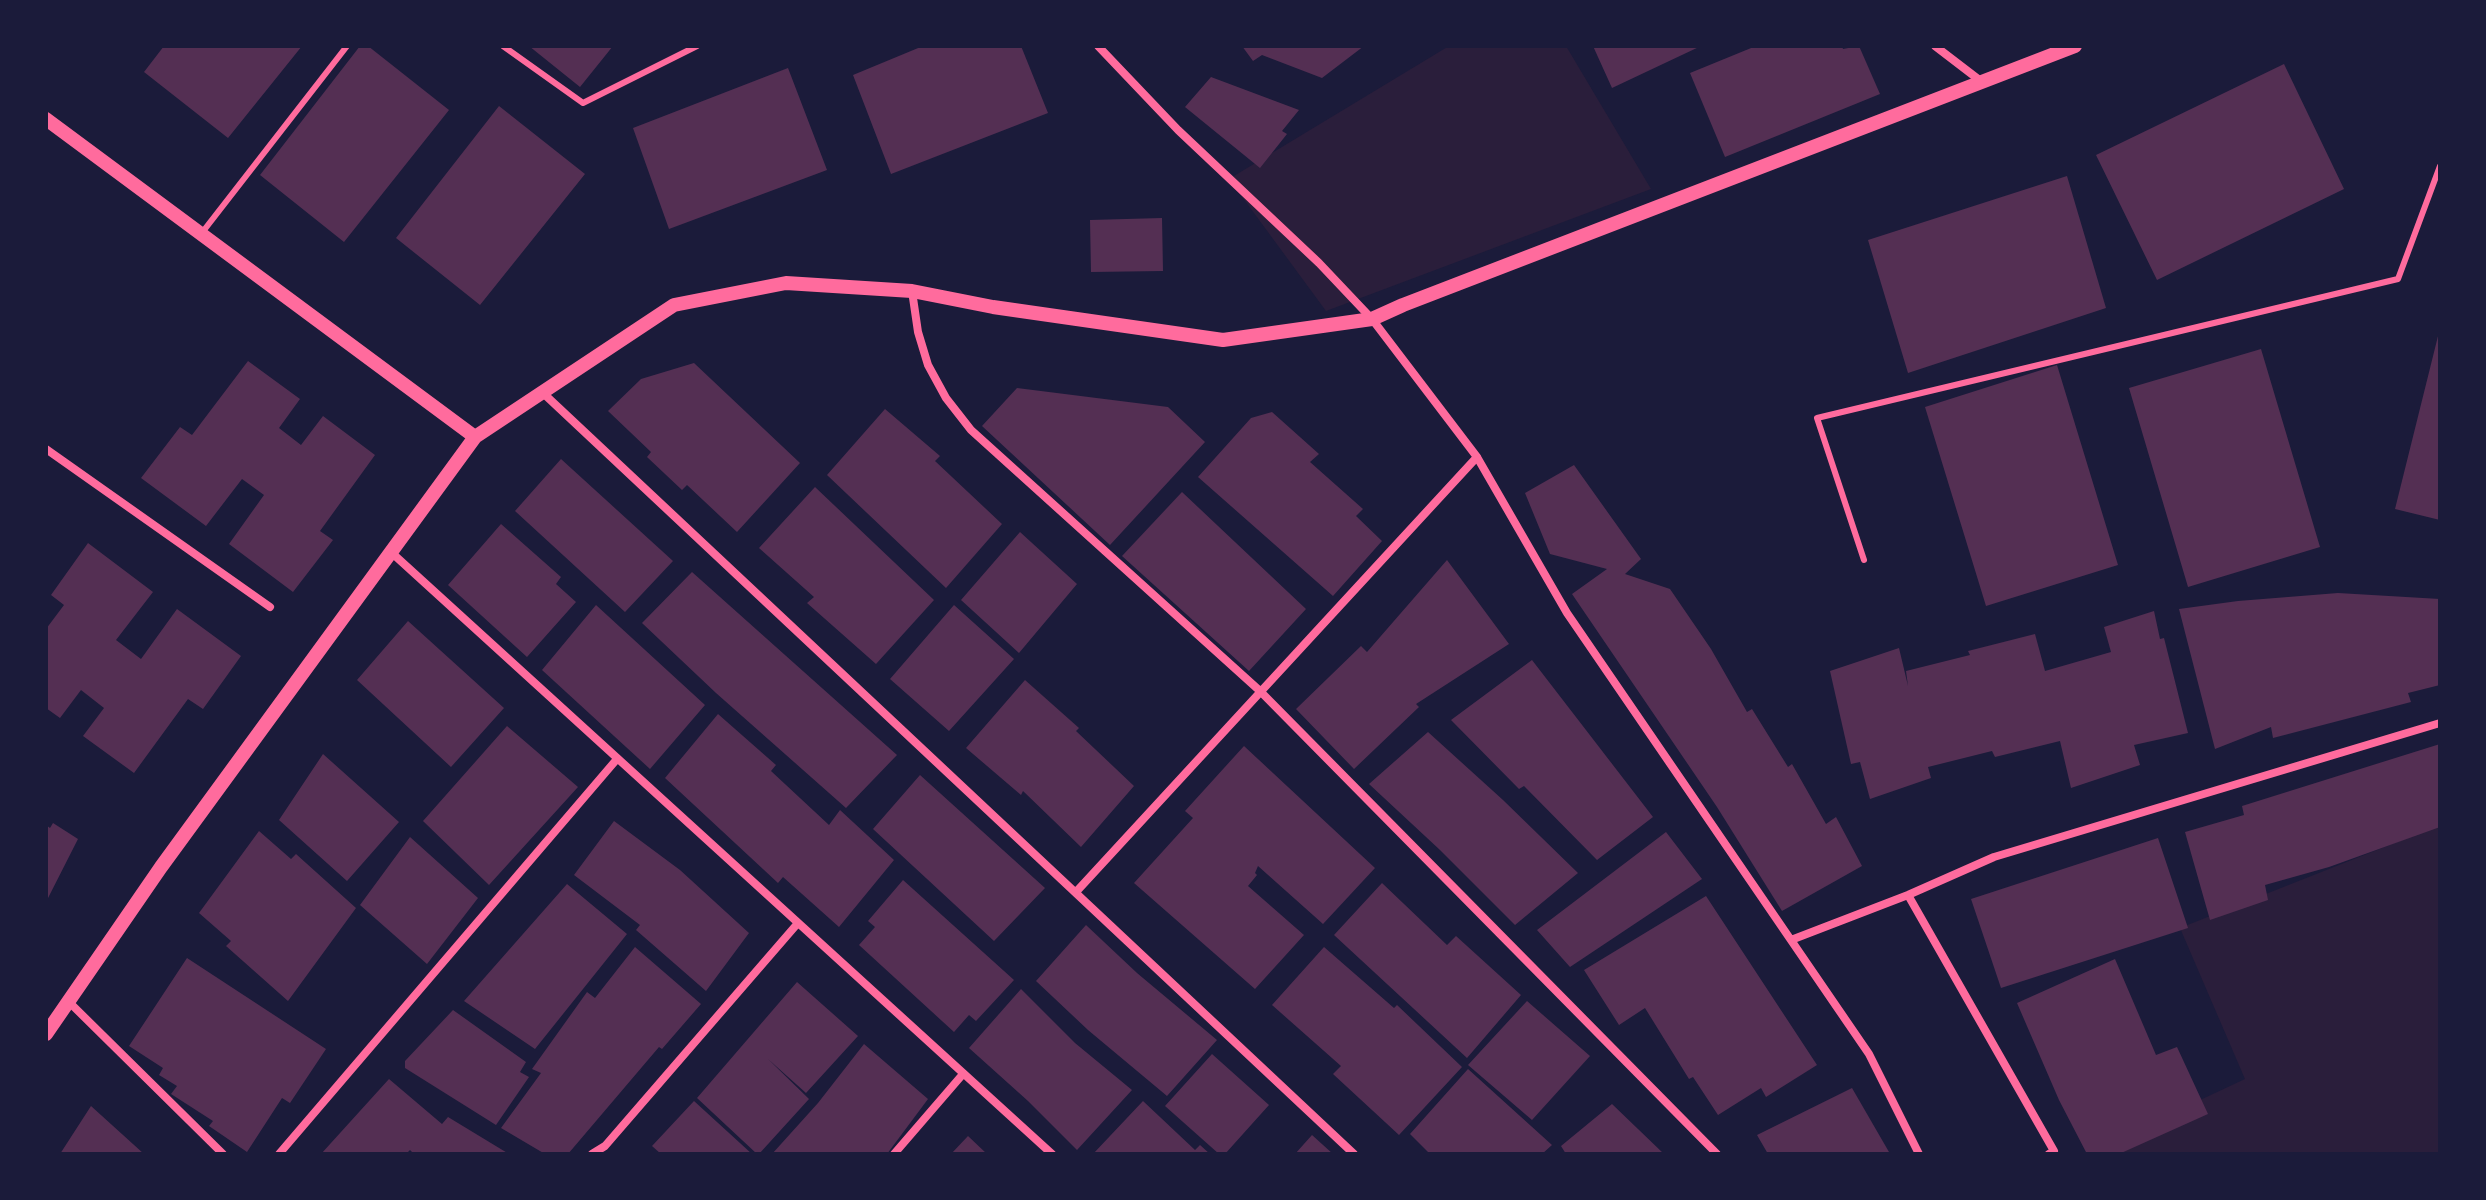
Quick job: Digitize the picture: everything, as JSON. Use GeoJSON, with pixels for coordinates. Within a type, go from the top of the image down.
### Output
{"type":"FeatureCollection","features":[{"type":"Feature","properties":{"kind":"street"},"geometry":{"type":"LineString","coordinates":[[1098,46],[1178,130],[1319,263],[1372,319],[1477,457],[1567,613],[1869,1054],[1919,1154]]}},
{"type":"Feature","properties":{"kind":"street"},"geometry":{"type":"LineString","coordinates":[[1935,46],[1982,82]]}},
{"type":"Feature","properties":{"kind":"street"},"geometry":{"type":"LineString","coordinates":[[46,1034],[161,867],[475,437],[674,305],[786,283],[912,291],[1021,312],[1223,340],[1372,319],[2075,46]]}},
{"type":"Feature","properties":{"kind":"street"},"geometry":{"type":"LineString","coordinates":[[46,119],[475,437]]}},
{"type":"Feature","properties":{"kind":"street"},"geometry":{"type":"LineString","coordinates":[[912,291],[918,332],[928,365],[946,398],[971,430],[1260,691],[1717,1154]]}},
{"type":"Feature","properties":{"kind":"street"},"geometry":{"type":"LineString","coordinates":[[543,393],[1354,1154]]}},
{"type":"Feature","properties":{"kind":"street"},"geometry":{"type":"LineString","coordinates":[[46,449],[270,607]]}},
{"type":"Feature","properties":{"kind":"street"},"geometry":{"type":"LineString","coordinates":[[1076,892],[1477,457]]}},
{"type":"Feature","properties":{"kind":"street"},"geometry":{"type":"LineString","coordinates":[[392,553],[1052,1154]]}},
{"type":"Feature","properties":{"kind":"street"},"geometry":{"type":"LineString","coordinates":[[1791,940],[1908,895],[1994,857],[2440,723]]}},
{"type":"Feature","properties":{"kind":"street"},"geometry":{"type":"LineString","coordinates":[[279,1154],[617,759]]}},
{"type":"Feature","properties":{"kind":"street"},"geometry":{"type":"LineString","coordinates":[[1908,895],[2054,1151],[2049,1154]]}},
{"type":"Feature","properties":{"kind":"street"},"geometry":{"type":"LineString","coordinates":[[592,1154],[605,1146],[798,923]]}},
{"type":"Feature","properties":{"kind":"street"},"geometry":{"type":"LineString","coordinates":[[68,1001],[223,1154]]}},
{"type":"Feature","properties":{"kind":"street"},"geometry":{"type":"LineString","coordinates":[[894,1154],[963,1074]]}},
{"type":"Feature","properties":{"kind":"lane"},"geometry":{"type":"LineString","coordinates":[[201,234],[347,46]]}},
{"type":"Feature","properties":{"kind":"lane"},"geometry":{"type":"LineString","coordinates":[[503,46],[583,103],[697,46]]}},
{"type":"Feature","properties":{"kind":"lane"},"geometry":{"type":"LineString","coordinates":[[1864,560],[1817,418],[2398,279],[2440,166]]}},
{"type":"Feature","properties":{"kind":"shaded area"},"geometry":{"type":"Polygon","coordinates":[[[1449,46],[1566,46],[1651,189],[1326,311],[1229,179],[1449,46]]]}},
{"type":"Feature","properties":{"kind":"shaded area"},"geometry":{"type":"Polygon","coordinates":[[[2440,825],[2440,1154],[2085,1154],[2245,1079],[2180,928],[2440,825]]]}},
{"type":"Feature","properties":{"kind":"building"},"geometry":{"type":"Polygon","coordinates":[[[164,46],[302,46],[228,138],[144,72],[164,46]]]}},
{"type":"Feature","properties":{"kind":"building"},"geometry":{"type":"Polygon","coordinates":[[[360,46],[368,46],[449,110],[344,242],[260,175],[360,46]]]}},
{"type":"Feature","properties":{"kind":"building"},"geometry":{"type":"Polygon","coordinates":[[[529,46],[613,46],[580,87],[529,46]]]}},
{"type":"Feature","properties":{"kind":"building"},"geometry":{"type":"Polygon","coordinates":[[[923,46],[1021,46],[1048,113],[891,174],[853,75],[923,46]]]}},
{"type":"Feature","properties":{"kind":"building"},"geometry":{"type":"Polygon","coordinates":[[[1242,46],[1364,46],[1322,78],[1262,55],[1253,61],[1242,46]]]}},
{"type":"Feature","properties":{"kind":"building"},"geometry":{"type":"Polygon","coordinates":[[[1593,46],[1701,46],[1612,88],[1593,46]]]}},
{"type":"Feature","properties":{"kind":"building"},"geometry":{"type":"Polygon","coordinates":[[[1756,46],[1842,46],[1843,49],[1859,46],[1880,94],[1725,157],[1690,73],[1756,46]]]}},
{"type":"Feature","properties":{"kind":"building"},"geometry":{"type":"Polygon","coordinates":[[[2284,64],[2344,189],[2157,280],[2096,155],[2284,64]]]}},
{"type":"Feature","properties":{"kind":"building"},"geometry":{"type":"Polygon","coordinates":[[[788,68],[827,170],[669,229],[633,128],[788,68]]]}},
{"type":"Feature","properties":{"kind":"building"},"geometry":{"type":"Polygon","coordinates":[[[1211,77],[1299,110],[1282,131],[1287,134],[1260,168],[1185,107],[1211,77]]]}},
{"type":"Feature","properties":{"kind":"building"},"geometry":{"type":"Polygon","coordinates":[[[499,106],[585,174],[480,305],[396,238],[499,106]]]}},
{"type":"Feature","properties":{"kind":"building"},"geometry":{"type":"Polygon","coordinates":[[[2067,176],[2106,308],[1908,373],[1868,240],[2067,176]]]}},
{"type":"Feature","properties":{"kind":"building"},"geometry":{"type":"Polygon","coordinates":[[[1162,218],[1163,271],[1091,272],[1090,220],[1162,218]]]}},
{"type":"Feature","properties":{"kind":"building"},"geometry":{"type":"Polygon","coordinates":[[[2440,333],[2440,520],[2395,509],[2440,333]]]}},
{"type":"Feature","properties":{"kind":"building"},"geometry":{"type":"Polygon","coordinates":[[[2261,349],[2320,547],[2188,587],[2129,388],[2261,349]]]}},
{"type":"Feature","properties":{"kind":"building"},"geometry":{"type":"Polygon","coordinates":[[[248,361],[300,399],[279,428],[301,445],[323,416],[375,455],[320,531],[333,540],[293,592],[229,544],[264,495],[242,479],[206,526],[141,478],[180,427],[192,435],[248,361]]]}},
{"type":"Feature","properties":{"kind":"building"},"geometry":{"type":"Polygon","coordinates":[[[694,363],[800,463],[737,532],[687,485],[682,490],[647,457],[651,452],[608,411],[641,379],[694,363]]]}},
{"type":"Feature","properties":{"kind":"building"},"geometry":{"type":"Polygon","coordinates":[[[2057,365],[2118,565],[1986,606],[1925,407],[2057,365]]]}},
{"type":"Feature","properties":{"kind":"building"},"geometry":{"type":"Polygon","coordinates":[[[1017,388],[1168,407],[1205,442],[1110,545],[982,426],[1017,388]]]}},
{"type":"Feature","properties":{"kind":"building"},"geometry":{"type":"Polygon","coordinates":[[[885,409],[940,456],[935,461],[1002,524],[946,588],[827,475],[885,409]]]}},
{"type":"Feature","properties":{"kind":"building"},"geometry":{"type":"Polygon","coordinates":[[[1272,412],[1319,454],[1310,462],[1363,509],[1356,516],[1382,541],[1333,596],[1198,477],[1251,418],[1272,412]]]}},
{"type":"Feature","properties":{"kind":"building"},"geometry":{"type":"Polygon","coordinates":[[[561,459],[673,561],[625,612],[515,511],[561,459]]]}},
{"type":"Feature","properties":{"kind":"building"},"geometry":{"type":"Polygon","coordinates":[[[1574,465],[1641,559],[1625,574],[1670,589],[1711,649],[1747,712],[1752,709],[1788,767],[1792,764],[1826,824],[1836,817],[1862,866],[1782,911],[1717,807],[1572,594],[1607,569],[1550,554],[1525,493],[1574,465]]]}},
{"type":"Feature","properties":{"kind":"building"},"geometry":{"type":"Polygon","coordinates":[[[815,487],[934,600],[876,664],[807,603],[814,597],[759,548],[815,487]]]}},
{"type":"Feature","properties":{"kind":"building"},"geometry":{"type":"Polygon","coordinates":[[[1182,492],[1306,609],[1249,671],[1122,556],[1182,492]]]}},
{"type":"Feature","properties":{"kind":"building"},"geometry":{"type":"Polygon","coordinates":[[[501,524],[561,577],[556,584],[576,602],[527,657],[448,585],[501,524]]]}},
{"type":"Feature","properties":{"kind":"building"},"geometry":{"type":"Polygon","coordinates":[[[1020,532],[1077,584],[1019,653],[961,600],[1020,532]]]}},
{"type":"Feature","properties":{"kind":"building"},"geometry":{"type":"Polygon","coordinates":[[[88,543],[153,592],[116,640],[141,659],[177,609],[241,656],[203,709],[188,699],[134,773],[83,736],[104,708],[81,690],[60,718],[46,708],[46,629],[64,605],[51,595],[88,543]]]}},
{"type":"Feature","properties":{"kind":"building"},"geometry":{"type":"Polygon","coordinates":[[[1447,560],[1509,644],[1416,704],[1419,707],[1354,769],[1296,709],[1361,646],[1367,652],[1447,560]]]}},
{"type":"Feature","properties":{"kind":"building"},"geometry":{"type":"Polygon","coordinates":[[[692,572],[897,755],[846,808],[642,623],[692,572]]]}},
{"type":"Feature","properties":{"kind":"building"},"geometry":{"type":"Polygon","coordinates":[[[2338,593],[2440,599],[2440,685],[2408,693],[2411,702],[2273,738],[2271,727],[2215,749],[2179,609],[2338,593]]]}},
{"type":"Feature","properties":{"kind":"building"},"geometry":{"type":"Polygon","coordinates":[[[596,605],[705,705],[650,769],[542,670],[596,605]]]}},
{"type":"Feature","properties":{"kind":"building"},"geometry":{"type":"Polygon","coordinates":[[[954,605],[1014,659],[949,731],[890,679],[954,605]]]}},
{"type":"Feature","properties":{"kind":"building"},"geometry":{"type":"Polygon","coordinates":[[[2154,611],[2188,733],[2134,745],[2140,765],[2071,788],[2060,741],[1995,757],[1992,751],[1928,767],[1931,778],[1870,799],[1860,762],[1851,764],[1830,671],[1899,648],[1908,686],[1906,671],[2035,634],[2045,671],[2111,652],[2104,627],[2154,611]]]}},
{"type":"Feature","properties":{"kind":"building"},"geometry":{"type":"Polygon","coordinates":[[[408,621],[504,708],[451,767],[357,680],[408,621]]]}},
{"type":"Feature","properties":{"kind":"building"},"geometry":{"type":"Polygon","coordinates":[[[1532,660],[1653,817],[1597,860],[1524,786],[1519,789],[1451,720],[1532,660]]]}},
{"type":"Feature","properties":{"kind":"building"},"geometry":{"type":"Polygon","coordinates":[[[1025,680],[1079,728],[1076,731],[1134,786],[1081,847],[1023,791],[1021,795],[966,748],[1025,680]]]}},
{"type":"Feature","properties":{"kind":"building"},"geometry":{"type":"Polygon","coordinates":[[[718,714],[776,765],[771,771],[829,825],[840,810],[894,860],[839,927],[783,877],[778,883],[665,778],[718,714]]]}},
{"type":"Feature","properties":{"kind":"building"},"geometry":{"type":"Polygon","coordinates":[[[507,726],[578,787],[489,885],[423,821],[507,726]]]}},
{"type":"Feature","properties":{"kind":"building"},"geometry":{"type":"Polygon","coordinates":[[[1428,732],[1578,873],[1515,925],[1369,784],[1428,732]]]}},
{"type":"Feature","properties":{"kind":"building"},"geometry":{"type":"Polygon","coordinates":[[[2440,744],[2440,827],[2329,867],[2265,885],[2268,900],[2210,920],[2185,832],[2244,815],[2242,806],[2440,744]]]}},
{"type":"Feature","properties":{"kind":"building"},"geometry":{"type":"Polygon","coordinates":[[[1244,746],[1375,868],[1323,924],[1258,866],[1257,875],[1248,886],[1304,935],[1255,989],[1134,883],[1193,818],[1185,811],[1244,746]]]}},
{"type":"Feature","properties":{"kind":"building"},"geometry":{"type":"Polygon","coordinates":[[[323,754],[399,822],[347,881],[279,820],[323,754]]]}},
{"type":"Feature","properties":{"kind":"building"},"geometry":{"type":"Polygon","coordinates":[[[920,775],[1045,888],[994,941],[873,829],[920,775]]]}},
{"type":"Feature","properties":{"kind":"building"},"geometry":{"type":"Polygon","coordinates":[[[614,821],[680,870],[749,933],[706,991],[636,930],[640,925],[574,875],[614,821]]]}},
{"type":"Feature","properties":{"kind":"building"},"geometry":{"type":"Polygon","coordinates":[[[53,823],[78,839],[46,902],[46,825],[50,828],[53,823]]]}},
{"type":"Feature","properties":{"kind":"building"},"geometry":{"type":"Polygon","coordinates":[[[259,831],[291,859],[296,854],[356,908],[288,1001],[226,946],[231,941],[199,913],[259,831]]]}},
{"type":"Feature","properties":{"kind":"building"},"geometry":{"type":"Polygon","coordinates":[[[1666,832],[1702,879],[1570,967],[1537,930],[1666,832]]]}},
{"type":"Feature","properties":{"kind":"building"},"geometry":{"type":"Polygon","coordinates":[[[410,837],[478,898],[427,964],[360,905],[410,837]]]}},
{"type":"Feature","properties":{"kind":"building"},"geometry":{"type":"Polygon","coordinates":[[[2158,838],[2188,928],[2001,988],[1971,899],[2158,838]]]}},
{"type":"Feature","properties":{"kind":"building"},"geometry":{"type":"Polygon","coordinates":[[[903,880],[1014,980],[976,1021],[969,1015],[954,1032],[859,945],[875,927],[868,921],[903,880]]]}},
{"type":"Feature","properties":{"kind":"building"},"geometry":{"type":"Polygon","coordinates":[[[1382,883],[1447,945],[1456,936],[1521,995],[1467,1058],[1334,935],[1382,883]]]}},
{"type":"Feature","properties":{"kind":"building"},"geometry":{"type":"Polygon","coordinates":[[[567,884],[627,934],[535,1049],[464,1001],[567,884]]]}},
{"type":"Feature","properties":{"kind":"building"},"geometry":{"type":"Polygon","coordinates":[[[1706,896],[1817,1065],[1766,1097],[1761,1088],[1718,1115],[1693,1077],[1689,1079],[1645,1008],[1619,1025],[1584,970],[1706,896]]]}},
{"type":"Feature","properties":{"kind":"building"},"geometry":{"type":"Polygon","coordinates":[[[1086,925],[1137,973],[1217,1040],[1167,1096],[1088,1030],[1036,981],[1086,925]]]}},
{"type":"Feature","properties":{"kind":"building"},"geometry":{"type":"Polygon","coordinates":[[[635,947],[701,1004],[662,1049],[659,1047],[568,1154],[545,1154],[501,1128],[541,1073],[532,1069],[587,992],[595,998],[635,947]]]}},
{"type":"Feature","properties":{"kind":"building"},"geometry":{"type":"Polygon","coordinates":[[[1324,947],[1394,1008],[1397,1005],[1462,1067],[1399,1135],[1333,1074],[1341,1066],[1272,1005],[1324,947]]]}},
{"type":"Feature","properties":{"kind":"building"},"geometry":{"type":"Polygon","coordinates":[[[187,958],[326,1049],[290,1103],[282,1098],[247,1152],[209,1126],[213,1121],[171,1094],[177,1086],[159,1075],[163,1068],[129,1046],[187,958]]]}},
{"type":"Feature","properties":{"kind":"building"},"geometry":{"type":"Polygon","coordinates":[[[2115,959],[2156,1055],[2177,1047],[2208,1114],[2119,1154],[2087,1154],[2059,1100],[2017,1003],[2115,959]]]}},
{"type":"Feature","properties":{"kind":"building"},"geometry":{"type":"Polygon","coordinates":[[[797,982],[858,1036],[806,1093],[768,1059],[809,1099],[757,1154],[697,1098],[797,982]]]}},
{"type":"Feature","properties":{"kind":"building"},"geometry":{"type":"Polygon","coordinates":[[[1021,989],[1075,1043],[1132,1090],[1077,1150],[969,1048],[1021,989]]]}},
{"type":"Feature","properties":{"kind":"building"},"geometry":{"type":"Polygon","coordinates":[[[1527,1001],[1590,1056],[1532,1120],[1468,1065],[1527,1001]]]}},
{"type":"Feature","properties":{"kind":"building"},"geometry":{"type":"Polygon","coordinates":[[[453,1010],[526,1062],[520,1072],[529,1077],[496,1125],[405,1068],[405,1061],[453,1010]]]}},
{"type":"Feature","properties":{"kind":"building"},"geometry":{"type":"Polygon","coordinates":[[[864,1044],[928,1099],[887,1154],[772,1154],[818,1103],[864,1044]]]}},
{"type":"Feature","properties":{"kind":"building"},"geometry":{"type":"Polygon","coordinates":[[[1212,1054],[1269,1105],[1225,1154],[1219,1154],[1165,1106],[1212,1054]]]}},
{"type":"Feature","properties":{"kind":"building"},"geometry":{"type":"Polygon","coordinates":[[[1468,1069],[1552,1145],[1542,1154],[1430,1154],[1410,1134],[1468,1069]]]}},
{"type":"Feature","properties":{"kind":"building"},"geometry":{"type":"Polygon","coordinates":[[[389,1079],[442,1124],[448,1117],[509,1154],[414,1154],[410,1150],[406,1154],[321,1154],[389,1079]]]}},
{"type":"Feature","properties":{"kind":"building"},"geometry":{"type":"Polygon","coordinates":[[[1852,1088],[1889,1152],[1887,1154],[1768,1154],[1757,1135],[1852,1088]]]}},
{"type":"Feature","properties":{"kind":"building"},"geometry":{"type":"Polygon","coordinates":[[[694,1101],[752,1154],[661,1154],[652,1146],[694,1101]]]}},
{"type":"Feature","properties":{"kind":"building"},"geometry":{"type":"Polygon","coordinates":[[[1143,1101],[1195,1150],[1200,1145],[1210,1154],[1093,1154],[1143,1101]]]}},
{"type":"Feature","properties":{"kind":"building"},"geometry":{"type":"Polygon","coordinates":[[[1612,1104],[1664,1154],[1566,1154],[1561,1146],[1612,1104]]]}},
{"type":"Feature","properties":{"kind":"building"},"geometry":{"type":"Polygon","coordinates":[[[91,1106],[144,1154],[60,1154],[91,1106]]]}},
{"type":"Feature","properties":{"kind":"building"},"geometry":{"type":"Polygon","coordinates":[[[1312,1135],[1333,1154],[1295,1154],[1312,1135]]]}},
{"type":"Feature","properties":{"kind":"building"},"geometry":{"type":"Polygon","coordinates":[[[968,1136],[987,1154],[951,1154],[968,1136]]]}}]}
